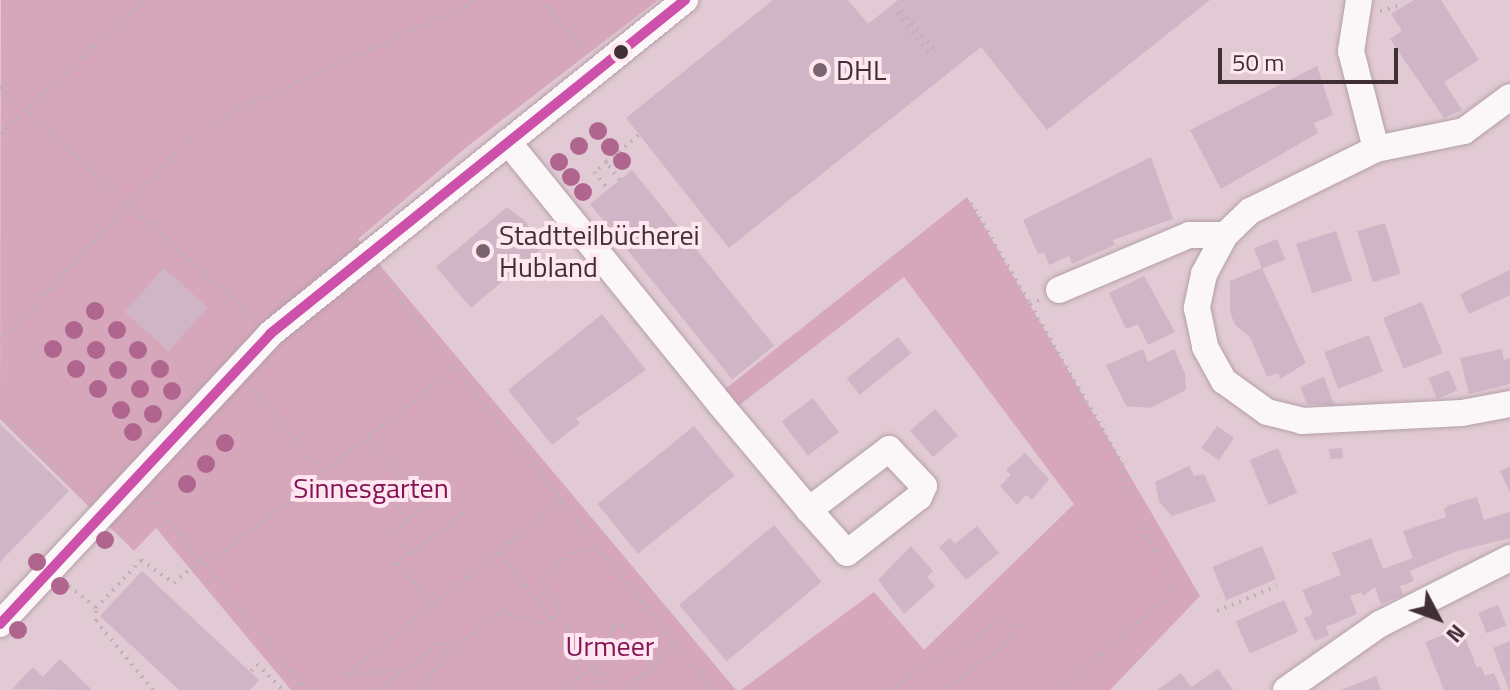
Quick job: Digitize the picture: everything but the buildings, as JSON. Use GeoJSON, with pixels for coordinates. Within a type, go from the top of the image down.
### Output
{"type":"FeatureCollection","features":[{"type":"Feature","properties":{"kind":"street"},"geometry":{"type":"LineString","coordinates":[[0,624],[104,517],[270,334],[685,0]]}},
{"type":"Feature","properties":{"kind":"street"},"geometry":{"type":"LineString","coordinates":[[1359,0],[1351,51],[1376,149]]}},
{"type":"Feature","properties":{"kind":"street"},"geometry":{"type":"LineString","coordinates":[[1510,97],[1464,131],[1376,149],[1250,211],[1225,235],[1204,274],[1197,308],[1205,347],[1224,381],[1267,412],[1302,421],[1462,413],[1510,404]]}},
{"type":"Feature","properties":{"kind":"street"},"geometry":{"type":"LineString","coordinates":[[508,142],[809,510]]}},
{"type":"Feature","properties":{"kind":"street"},"geometry":{"type":"LineString","coordinates":[[1059,290],[1189,235],[1225,235]]}},
{"type":"Feature","properties":{"kind":"street"},"geometry":{"type":"LineString","coordinates":[[1286,690],[1380,624],[1510,558]]}},
{"type":"Feature","properties":{"kind":"path"},"geometry":{"type":"LineString","coordinates":[[0,134],[144,0]]}},
{"type":"Feature","properties":{"kind":"path"},"geometry":{"type":"LineString","coordinates":[[0,342],[202,126],[222,114],[478,0]]}},
{"type":"Feature","properties":{"kind":"path"},"geometry":{"type":"LineString","coordinates":[[541,0],[601,67]]}},
{"type":"Feature","properties":{"kind":"path"},"geometry":{"type":"LineString","coordinates":[[1384,11],[1402,5]]}},
{"type":"Feature","properties":{"kind":"path"},"geometry":{"type":"LineString","coordinates":[[899,12],[935,54]]}},
{"type":"Feature","properties":{"kind":"path"},"geometry":{"type":"LineString","coordinates":[[0,87],[270,334]]}},
{"type":"Feature","properties":{"kind":"path"},"geometry":{"type":"LineString","coordinates":[[608,189],[594,172],[639,135]]}},
{"type":"Feature","properties":{"kind":"path"},"geometry":{"type":"LineString","coordinates":[[606,162],[620,180]]}},
{"type":"Feature","properties":{"kind":"path"},"geometry":{"type":"LineString","coordinates":[[971,203],[1122,463],[1125,492],[1175,591],[1060,690]]}},
{"type":"Feature","properties":{"kind":"path"},"geometry":{"type":"LineString","coordinates":[[366,256],[713,690]]}},
{"type":"Feature","properties":{"kind":"path"},"geometry":{"type":"LineString","coordinates":[[1030,304],[1059,290]]}},
{"type":"Feature","properties":{"kind":"path"},"geometry":{"type":"LineString","coordinates":[[446,358],[454,352]]}},
{"type":"Feature","properties":{"kind":"path"},"geometry":{"type":"LineString","coordinates":[[206,566],[455,368]]}},
{"type":"Feature","properties":{"kind":"path"},"geometry":{"type":"LineString","coordinates":[[234,373],[260,396],[323,473]]}},
{"type":"Feature","properties":{"kind":"path"},"geometry":{"type":"LineString","coordinates":[[0,415],[104,517]]}},
{"type":"Feature","properties":{"kind":"path"},"geometry":{"type":"LineString","coordinates":[[367,437],[403,481]]}},
{"type":"Feature","properties":{"kind":"path"},"geometry":{"type":"LineString","coordinates":[[408,521],[387,493],[419,470]]}},
{"type":"Feature","properties":{"kind":"path"},"geometry":{"type":"LineString","coordinates":[[137,481],[306,690]]}},
{"type":"Feature","properties":{"kind":"path"},"geometry":{"type":"LineString","coordinates":[[411,554],[394,532],[442,496]]}},
{"type":"Feature","properties":{"kind":"path"},"geometry":{"type":"LineString","coordinates":[[405,670],[347,674],[430,603],[560,502]]}},
{"type":"Feature","properties":{"kind":"path"},"geometry":{"type":"LineString","coordinates":[[388,571],[463,513]]}},
{"type":"Feature","properties":{"kind":"path"},"geometry":{"type":"LineString","coordinates":[[419,690],[447,655],[501,611],[542,624],[551,618],[561,608],[541,583],[571,552],[599,548]]}},
{"type":"Feature","properties":{"kind":"path"},"geometry":{"type":"LineString","coordinates":[[497,549],[551,618],[569,627],[578,678]]}},
{"type":"Feature","properties":{"kind":"path"},"geometry":{"type":"LineString","coordinates":[[153,690],[96,621],[96,608],[141,560],[174,583],[200,560]]}},
{"type":"Feature","properties":{"kind":"path"},"geometry":{"type":"LineString","coordinates":[[398,563],[430,603]]}},
{"type":"Feature","properties":{"kind":"path"},"geometry":{"type":"LineString","coordinates":[[52,572],[96,608]]}},
{"type":"Feature","properties":{"kind":"path"},"geometry":{"type":"LineString","coordinates":[[1217,611],[1277,586]]}},
{"type":"Feature","properties":{"kind":"path"},"geometry":{"type":"LineString","coordinates":[[889,690],[1003,619],[1016,625],[1013,638],[944,690]]}},
{"type":"Feature","properties":{"kind":"path"},"geometry":{"type":"LineString","coordinates":[[602,690],[597,667],[614,626],[628,626],[653,666]]}},
{"type":"Feature","properties":{"kind":"path"},"geometry":{"type":"LineString","coordinates":[[625,690],[653,666],[673,640]]}},
{"type":"Feature","properties":{"kind":"path"},"geometry":{"type":"LineString","coordinates":[[380,690],[438,643],[447,655]]}},
{"type":"Feature","properties":{"kind":"path"},"geometry":{"type":"LineString","coordinates":[[251,671],[257,664],[283,690]]}},
{"type":"Feature","properties":{"kind":"path"},"geometry":{"type":"LineString","coordinates":[[566,690],[578,678],[597,667]]}},
{"type":"Feature","properties":{"kind":"path"},"geometry":{"type":"LineString","coordinates":[[292,690],[300,683]]}},
{"type":"Feature","properties":{"kind":"green space"},"geometry":{"type":"Polygon","coordinates":[[[1,0],[658,0],[468,146],[358,239],[736,690],[291,690],[156,528],[134,551],[0,419],[1,0]]]}},
{"type":"Feature","properties":{"kind":"green space"},"geometry":{"type":"Polygon","coordinates":[[[967,197],[1200,596],[1110,690],[741,690],[874,592],[924,650],[1074,504],[904,277],[737,407],[724,390],[967,197]]]}},
{"type":"Feature","properties":{"kind":"transit line"},"geometry":{"type":"LineString","coordinates":[[0,624],[270,334],[685,0]]}},
{"type":"Feature","properties":{"kind":"place","name":"DHL"},"geometry":{"type":"Point","coordinates":[820,70]}},
{"type":"Feature","properties":{"kind":"place","name":"Stadtteilbücherei Hubland"},"geometry":{"type":"Point","coordinates":[483,251]}},
{"type":"Feature","properties":{"kind":"park label","name":"Sinnesgarten"},"geometry":{"type":"Point","coordinates":[371,488]}},
{"type":"Feature","properties":{"kind":"park label","name":"Urmeer"},"geometry":{"type":"Point","coordinates":[610,646]}}]}
